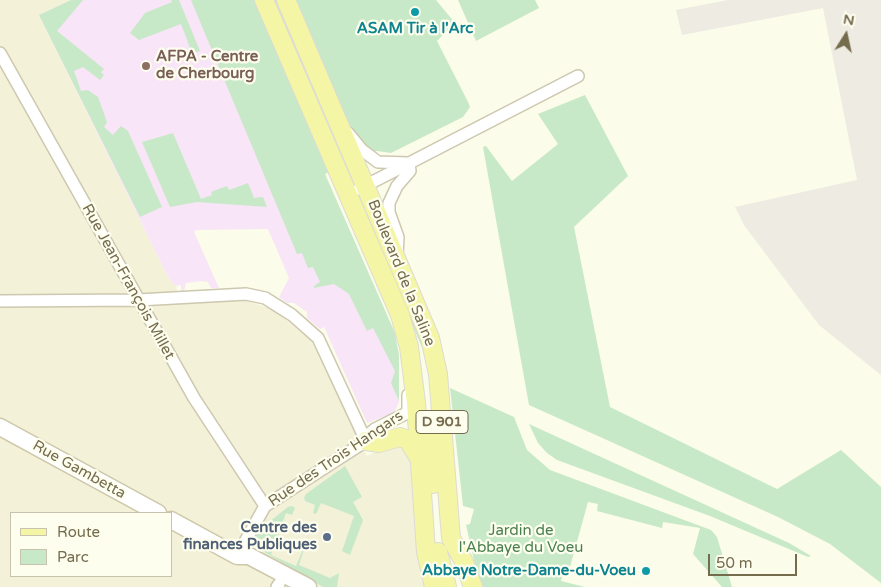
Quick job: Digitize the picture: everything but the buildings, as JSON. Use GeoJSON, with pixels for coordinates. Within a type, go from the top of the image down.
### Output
{"type":"FeatureCollection","features":[{"type":"Feature","properties":{"kind":"main road","name":"Boulevard de la Saline"},"geometry":{"type":"LineString","coordinates":[[264,0],[400,315],[412,335],[424,372],[428,490],[426,552],[432,580]]}},
{"type":"Feature","properties":{"kind":"main road","name":"Boulevard de la Saline"},"geometry":{"type":"LineString","coordinates":[[286,0],[425,323],[438,374],[451,538],[464,562],[473,587]]}},
{"type":"Feature","properties":{"kind":"main road","name":"Boulevard de la Saline"},"geometry":{"type":"LineString","coordinates":[[400,315],[411,355],[419,458],[428,490],[437,546],[447,587]]}},
{"type":"Feature","properties":{"kind":"main road","name":"Rue Gambetta"},"geometry":{"type":"LineString","coordinates":[[0,427],[156,512]]}},
{"type":"Feature","properties":{"kind":"main road"},"geometry":{"type":"LineString","coordinates":[[366,441],[379,443],[400,437],[408,440],[419,458]]}},
{"type":"Feature","properties":{"kind":"main road"},"geometry":{"type":"LineString","coordinates":[[172,521],[237,556],[244,565],[280,586]]}},
{"type":"Feature","properties":{"kind":"main road","name":"D 901"},"geometry":{"type":"LineString","coordinates":[[451,538],[460,587]]}},
{"type":"Feature","properties":{"kind":"main road"},"geometry":{"type":"LineString","coordinates":[[237,556],[249,556],[308,587]]}},
{"type":"Feature","properties":{"kind":"street","name":"Rue Jean-François Millet"},"geometry":{"type":"LineString","coordinates":[[0,53],[194,398],[265,506]]}},
{"type":"Feature","properties":{"kind":"street"},"geometry":{"type":"LineString","coordinates":[[348,195],[578,76]]}},
{"type":"Feature","properties":{"kind":"street"},"geometry":{"type":"LineString","coordinates":[[339,123],[362,150],[378,162],[409,163]]}},
{"type":"Feature","properties":{"kind":"street"},"geometry":{"type":"LineString","coordinates":[[397,260],[398,237],[389,212],[389,203],[397,186],[410,171],[409,163]]}},
{"type":"Feature","properties":{"kind":"street"},"geometry":{"type":"LineString","coordinates":[[0,301],[138,300],[246,294],[260,296],[272,301],[318,338],[366,441]]}},
{"type":"Feature","properties":{"kind":"street","name":"Rue des Trois Hangars"},"geometry":{"type":"LineString","coordinates":[[237,556],[265,506],[366,441],[370,433],[405,414],[408,410],[411,355]]}},
{"type":"Feature","properties":{"kind":"shaded area"},"geometry":{"type":"Polygon","coordinates":[[[0,0],[71,0],[39,15],[169,279],[176,286],[179,303],[247,301],[274,310],[311,341],[367,456],[410,436],[430,587],[0,587],[0,0]]]}},
{"type":"Feature","properties":{"kind":"shaded area"},"geometry":{"type":"Polygon","coordinates":[[[71,0],[228,0],[350,281],[396,342],[399,355],[399,402],[394,413],[367,423],[324,327],[320,329],[307,318],[307,312],[294,303],[287,303],[279,297],[289,278],[268,229],[196,230],[194,232],[219,288],[211,288],[208,282],[202,281],[186,283],[184,291],[181,291],[181,285],[176,286],[169,279],[39,15],[71,0]]]}},
{"type":"Feature","properties":{"kind":"shaded area"},"geometry":{"type":"Polygon","coordinates":[[[728,0],[881,0],[881,375],[819,325],[744,225],[735,207],[857,180],[823,8],[682,35],[676,10],[728,0]]]}},
{"type":"Feature","properties":{"kind":"green space"},"geometry":{"type":"Polygon","coordinates":[[[71,0],[83,0],[57,31],[104,69],[101,72],[104,75],[100,80],[83,67],[74,71],[81,91],[88,90],[98,97],[107,122],[104,127],[113,135],[121,126],[128,131],[162,207],[140,217],[39,15],[71,0]]]}},
{"type":"Feature","properties":{"kind":"green space"},"geometry":{"type":"Polygon","coordinates":[[[171,0],[179,0],[200,51],[192,53],[181,24],[139,40],[130,33],[145,13],[172,2],[171,0]]]}},
{"type":"Feature","properties":{"kind":"green space"},"geometry":{"type":"Polygon","coordinates":[[[191,0],[436,0],[455,23],[437,41],[470,107],[463,117],[391,153],[377,151],[325,174],[395,333],[399,355],[399,401],[391,383],[395,371],[373,328],[367,331],[349,294],[334,284],[314,288],[320,282],[313,267],[308,268],[302,253],[297,254],[191,0]]]}},
{"type":"Feature","properties":{"kind":"green space"},"geometry":{"type":"Polygon","coordinates":[[[458,0],[535,0],[539,8],[476,41],[458,0]]]}},
{"type":"Feature","properties":{"kind":"green space"},"geometry":{"type":"Polygon","coordinates":[[[585,95],[628,176],[574,227],[610,407],[777,489],[841,450],[881,487],[881,583],[830,544],[778,517],[529,405],[483,147],[486,146],[512,181],[558,144],[538,114],[585,95]]]}},
{"type":"Feature","properties":{"kind":"green space"},"geometry":{"type":"Polygon","coordinates":[[[173,133],[201,199],[212,195],[211,192],[227,186],[229,190],[248,183],[254,198],[263,197],[267,207],[197,202],[170,207],[142,142],[173,133]]]}},
{"type":"Feature","properties":{"kind":"green space"},"geometry":{"type":"Polygon","coordinates":[[[366,207],[411,307],[429,364],[371,228],[366,207]]]}},
{"type":"Feature","properties":{"kind":"green space","name":"Jardin de l'Abbaye du Voeu"},"geometry":{"type":"Polygon","coordinates":[[[450,388],[514,417],[527,450],[550,470],[711,530],[717,537],[732,587],[722,587],[693,554],[700,528],[663,522],[662,528],[597,511],[598,504],[588,502],[570,567],[565,566],[561,581],[585,587],[480,587],[466,525],[470,524],[474,509],[463,506],[450,388]]]}},
{"type":"Feature","properties":{"kind":"green space"},"geometry":{"type":"Polygon","coordinates":[[[529,424],[789,543],[811,556],[808,557],[710,516],[557,460],[538,443],[529,424]]]}},
{"type":"Feature","properties":{"kind":"green space"},"geometry":{"type":"Polygon","coordinates":[[[345,466],[362,497],[353,502],[363,520],[350,555],[342,551],[354,516],[321,503],[316,514],[313,513],[315,505],[305,501],[304,498],[306,494],[345,466]]]}},
{"type":"Feature","properties":{"kind":"green space"},"geometry":{"type":"Polygon","coordinates":[[[292,506],[295,508],[292,515],[286,513],[271,555],[296,566],[309,535],[299,565],[330,578],[339,573],[337,587],[323,587],[256,547],[256,536],[260,529],[288,507],[292,506]]]}},
{"type":"Feature","properties":{"kind":"place","name":"ASAM Tir à l'Arc"},"geometry":{"type":"Point","coordinates":[415,12]}},
{"type":"Feature","properties":{"kind":"place","name":"AFPA - Centre de Cherbourg"},"geometry":{"type":"Point","coordinates":[146,66]}},
{"type":"Feature","properties":{"kind":"place","name":"Centre des finances Publiques"},"geometry":{"type":"Point","coordinates":[327,537]}},
{"type":"Feature","properties":{"kind":"place","name":"Abbaye Notre-Dame-du-Voeu"},"geometry":{"type":"Point","coordinates":[646,571]}}]}
